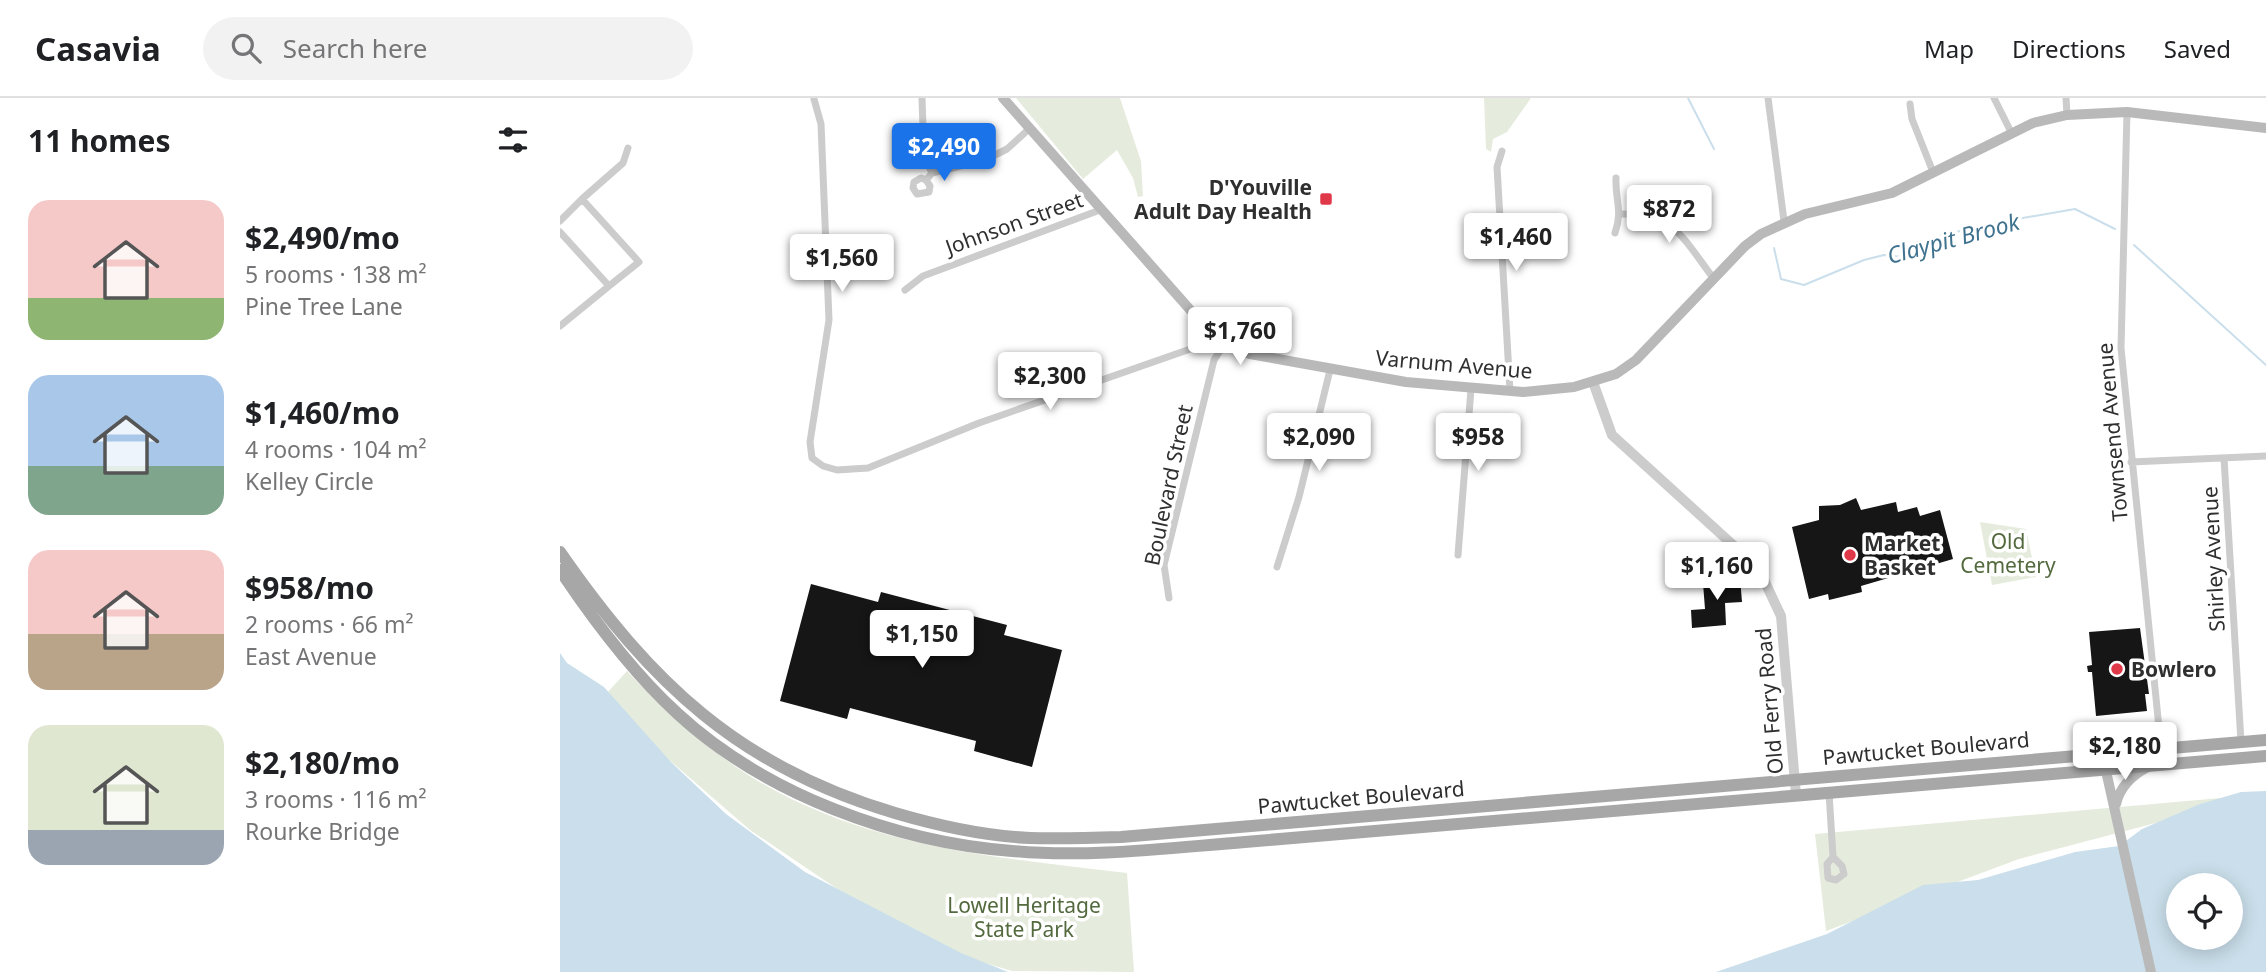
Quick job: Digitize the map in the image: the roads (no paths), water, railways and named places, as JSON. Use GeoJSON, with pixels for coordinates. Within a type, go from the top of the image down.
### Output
{"type":"FeatureCollection","features":[{"type":"Feature","properties":{"kind":"main road","name":"Varnum Avenue"},"geometry":{"type":"LineString","coordinates":[[1003,98],[1100,210],[1211,332],[1225,343],[1250,354],[1330,370],[1471,389],[1510,391],[1550,391],[1616,374],[1636,360],[1753,239],[1784,221],[1871,200],[2011,132],[2049,118],[2127,112],[2266,128]]}},
{"type":"Feature","properties":{"kind":"main road","name":"Pawtucket Boulevard"},"geometry":{"type":"LineString","coordinates":[[560,552],[608,617],[673,690],[746,748],[783,770],[847,797],[951,828],[1030,838],[1121,837],[2266,740]]}},
{"type":"Feature","properties":{"kind":"main road","name":"Pawtucket Boulevard"},"geometry":{"type":"LineString","coordinates":[[560,570],[640,675],[678,715],[723,750],[766,777],[818,801],[907,832],[1013,852],[1129,850],[2106,767],[2266,756]]}},
{"type":"Feature","properties":{"kind":"main road"},"geometry":{"type":"LineString","coordinates":[[2102,753],[2151,972]]}},
{"type":"Feature","properties":{"kind":"main road"},"geometry":{"type":"LineString","coordinates":[[2116,812],[2121,789],[2140,771],[2172,762]]}},
{"type":"Feature","properties":{"kind":"street"},"geometry":{"type":"LineString","coordinates":[[922,98],[924,156],[929,176],[985,160],[1007,149],[1029,129]]}},
{"type":"Feature","properties":{"kind":"street"},"geometry":{"type":"LineString","coordinates":[[1768,98],[1784,221]]}},
{"type":"Feature","properties":{"kind":"street"},"geometry":{"type":"LineString","coordinates":[[1994,98],[2011,132]]}},
{"type":"Feature","properties":{"kind":"street"},"geometry":{"type":"LineString","coordinates":[[2066,98],[2067,115]]}},
{"type":"Feature","properties":{"kind":"street"},"geometry":{"type":"LineString","coordinates":[[814,99],[821,124],[829,320],[810,442],[812,458],[822,466],[837,470],[868,468],[992,418],[1187,350],[1202,343],[1211,332]]}},
{"type":"Feature","properties":{"kind":"street"},"geometry":{"type":"LineString","coordinates":[[1910,104],[1912,118],[1933,172]]}},
{"type":"Feature","properties":{"kind":"street","name":"Townsend Avenue"},"geometry":{"type":"LineString","coordinates":[[2127,112],[2120,348],[2161,748]]}},
{"type":"Feature","properties":{"kind":"street"},"geometry":{"type":"LineString","coordinates":[[560,221],[623,163],[628,148]]}},
{"type":"Feature","properties":{"kind":"street"},"geometry":{"type":"LineString","coordinates":[[1502,151],[1497,167],[1510,391]]}},
{"type":"Feature","properties":{"kind":"street"},"geometry":{"type":"LineString","coordinates":[[1615,233],[1622,214],[1615,194],[1616,178]]}},
{"type":"Feature","properties":{"kind":"street"},"geometry":{"type":"LineString","coordinates":[[560,326],[639,262],[582,199]]}},
{"type":"Feature","properties":{"kind":"street","name":"Johnson Street"},"geometry":{"type":"LineString","coordinates":[[905,290],[923,276],[1100,210]]}},
{"type":"Feature","properties":{"kind":"street"},"geometry":{"type":"LineString","coordinates":[[1622,214],[1659,217],[1672,226],[1714,279]]}},
{"type":"Feature","properties":{"kind":"street"},"geometry":{"type":"LineString","coordinates":[[560,232],[609,286]]}},
{"type":"Feature","properties":{"kind":"street","name":"Boulevard Street"},"geometry":{"type":"LineString","coordinates":[[1169,597],[1164,565],[1214,359],[1225,343]]}},
{"type":"Feature","properties":{"kind":"street"},"geometry":{"type":"LineString","coordinates":[[1277,567],[1330,370]]}},
{"type":"Feature","properties":{"kind":"street","name":"Old Ferry Road"},"geometry":{"type":"LineString","coordinates":[[1593,382],[1612,435],[1744,555],[1758,570],[1775,600],[1784,639],[1796,795]]}},
{"type":"Feature","properties":{"kind":"street"},"geometry":{"type":"LineString","coordinates":[[1458,555],[1471,389]]}},
{"type":"Feature","properties":{"kind":"street"},"geometry":{"type":"LineString","coordinates":[[2131,462],[2266,456]]}},
{"type":"Feature","properties":{"kind":"street","name":"Shirley Avenue"},"geometry":{"type":"LineString","coordinates":[[2224,458],[2241,742]]}},
{"type":"Feature","properties":{"kind":"street"},"geometry":{"type":"LineString","coordinates":[[1829,792],[1833,857]]}},
{"type":"Feature","properties":{"kind":"water"},"geometry":{"type":"Polygon","coordinates":[[[560,653],[567,663],[604,687],[671,762],[726,814],[805,872],[961,953],[1008,972],[560,972],[560,653]]]}},
{"type":"Feature","properties":{"kind":"water"},"geometry":{"type":"Polygon","coordinates":[[[2266,791],[2266,972],[1716,972],[1827,934],[1923,885],[1978,880],[2075,852],[2119,846],[2142,829],[2200,804],[2241,792],[2266,791]]]}},
{"type":"Feature","properties":{"kind":"waterway","name":"Claypit Brook"},"geometry":{"type":"LineString","coordinates":[[1688,98],[1714,149]]}},
{"type":"Feature","properties":{"kind":"waterway","name":"Claypit Brook"},"geometry":{"type":"LineString","coordinates":[[1774,248],[1781,279],[1804,285],[1864,260],[1884,255],[1902,257],[1940,236],[1988,224],[2075,209],[2115,229]]}},
{"type":"Feature","properties":{"kind":"waterway","name":"Claypit Brook"},"geometry":{"type":"LineString","coordinates":[[2134,245],[2266,365]]}},
{"type":"Feature","properties":{"kind":"place","name":"D'Youville Adult Day Health"},"geometry":{"type":"Point","coordinates":[1326,199]}},
{"type":"Feature","properties":{"kind":"place","name":"Market Basket"},"geometry":{"type":"Point","coordinates":[1850,555]}},
{"type":"Feature","properties":{"kind":"place","name":"Bowlero"},"geometry":{"type":"Point","coordinates":[2117,669]}},
{"type":"Feature","properties":{"kind":"park label","name":"Old Cemetery"},"geometry":{"type":"Point","coordinates":[2008,553]}},
{"type":"Feature","properties":{"kind":"park label","name":"Lowell Heritage State Park"},"geometry":{"type":"Point","coordinates":[1024,917]}}]}
